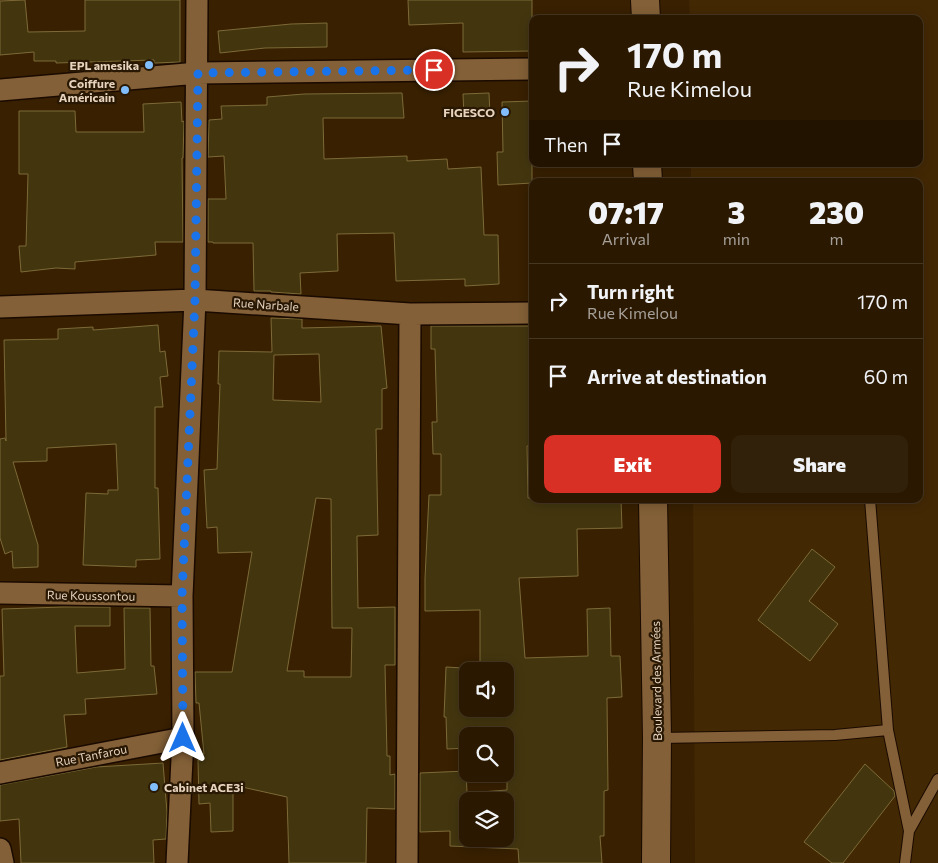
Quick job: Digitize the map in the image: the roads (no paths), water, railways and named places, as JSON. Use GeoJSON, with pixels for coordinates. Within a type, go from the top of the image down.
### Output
{"type":"FeatureCollection","features":[{"type":"Feature","properties":{"kind":"street"},"geometry":{"type":"LineString","coordinates":[[177,863],[183,738],[182,596],[195,300],[197,0]]}},
{"type":"Feature","properties":{"kind":"street"},"geometry":{"type":"LineString","coordinates":[[645,0],[646,15]]}},
{"type":"Feature","properties":{"kind":"street"},"geometry":{"type":"LineString","coordinates":[[0,90],[198,73],[529,69]]}},
{"type":"Feature","properties":{"kind":"street","name":"Rue Narbale"},"geometry":{"type":"LineString","coordinates":[[0,307],[195,300],[410,314],[529,313]]}},
{"type":"Feature","properties":{"kind":"street"},"geometry":{"type":"LineString","coordinates":[[407,863],[410,314]]}},
{"type":"Feature","properties":{"kind":"street","name":"Boulevard des Armées"},"geometry":{"type":"LineString","coordinates":[[653,503],[657,738],[656,863]]}},
{"type":"Feature","properties":{"kind":"street","name":"Rue Koussontou"},"geometry":{"type":"LineString","coordinates":[[0,593],[182,596]]}},
{"type":"Feature","properties":{"kind":"street","name":"Rue Tanfarou"},"geometry":{"type":"LineString","coordinates":[[0,773],[183,738]]}},
{"type":"Feature","properties":{"kind":"street"},"geometry":{"type":"LineString","coordinates":[[0,849],[3,863]]}},
{"type":"Feature","properties":{"kind":"lane"},"geometry":{"type":"LineString","coordinates":[[870,503],[888,730],[909,831],[905,863]]}},
{"type":"Feature","properties":{"kind":"lane"},"geometry":{"type":"LineString","coordinates":[[657,738],[835,734],[888,730]]}},
{"type":"Feature","properties":{"kind":"lane"},"geometry":{"type":"LineString","coordinates":[[909,831],[938,779]]}},
{"type":"Feature","properties":{"kind":"place","name":"EPL amesika"},"geometry":{"type":"Point","coordinates":[149,65]}},
{"type":"Feature","properties":{"kind":"place","name":"Coiffure Américain"},"geometry":{"type":"Point","coordinates":[125,90]}},
{"type":"Feature","properties":{"kind":"place","name":"FIGESCO"},"geometry":{"type":"Point","coordinates":[505,112]}},
{"type":"Feature","properties":{"kind":"place","name":"Cabinet ACE3i"},"geometry":{"type":"Point","coordinates":[154,787]}}]}
